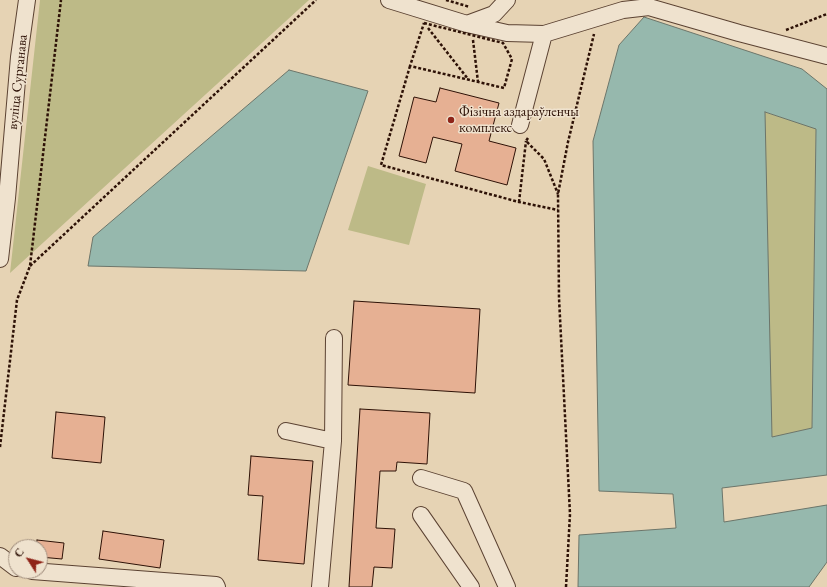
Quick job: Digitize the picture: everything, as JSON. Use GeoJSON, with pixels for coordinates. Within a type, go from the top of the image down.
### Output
{"type":"FeatureCollection","features":[{"type":"Feature","properties":{"kind":"street","name":"вуліца Сурганава"},"geometry":{"type":"LineString","coordinates":[[0,259],[7,198],[19,57],[27,0]]}},
{"type":"Feature","properties":{"kind":"street"},"geometry":{"type":"LineString","coordinates":[[389,0],[470,30],[544,34],[623,10],[649,7],[827,56]]}},
{"type":"Feature","properties":{"kind":"street"},"geometry":{"type":"LineString","coordinates":[[470,30],[494,14],[507,0]]}},
{"type":"Feature","properties":{"kind":"street"},"geometry":{"type":"LineString","coordinates":[[525,130],[544,34]]}},
{"type":"Feature","properties":{"kind":"street"},"geometry":{"type":"LineString","coordinates":[[320,587],[333,441],[334,338]]}},
{"type":"Feature","properties":{"kind":"street"},"geometry":{"type":"LineString","coordinates":[[286,431],[333,441]]}},
{"type":"Feature","properties":{"kind":"street"},"geometry":{"type":"LineString","coordinates":[[421,478],[464,491],[507,587]]}},
{"type":"Feature","properties":{"kind":"street"},"geometry":{"type":"LineString","coordinates":[[422,515],[471,587]]}},
{"type":"Feature","properties":{"kind":"street"},"geometry":{"type":"LineString","coordinates":[[48,572],[216,585],[217,587]]}},
{"type":"Feature","properties":{"kind":"path"},"geometry":{"type":"LineString","coordinates":[[0,447],[17,300],[30,266],[61,0]]}},
{"type":"Feature","properties":{"kind":"path"},"geometry":{"type":"LineString","coordinates":[[30,266],[316,0]]}},
{"type":"Feature","properties":{"kind":"path"},"geometry":{"type":"LineString","coordinates":[[446,0],[494,14]]}},
{"type":"Feature","properties":{"kind":"path"},"geometry":{"type":"LineString","coordinates":[[566,587],[570,514],[559,298],[558,194],[568,142],[597,18]]}},
{"type":"Feature","properties":{"kind":"path"},"geometry":{"type":"LineString","coordinates":[[410,66],[504,88],[512,59],[503,43],[470,30],[424,22]]}},
{"type":"Feature","properties":{"kind":"path"},"geometry":{"type":"LineString","coordinates":[[424,22],[381,165],[519,202],[558,210]]}},
{"type":"Feature","properties":{"kind":"path"},"geometry":{"type":"LineString","coordinates":[[424,22],[468,79]]}},
{"type":"Feature","properties":{"kind":"path"},"geometry":{"type":"LineString","coordinates":[[470,30],[478,82]]}},
{"type":"Feature","properties":{"kind":"path"},"geometry":{"type":"LineString","coordinates":[[519,202],[526,141],[525,130]]}},
{"type":"Feature","properties":{"kind":"path"},"geometry":{"type":"LineString","coordinates":[[526,141],[544,159],[558,194]]}},
{"type":"Feature","properties":{"kind":"shaded area"},"geometry":{"type":"Polygon","coordinates":[[[40,0],[309,0],[10,273],[40,0]]]}},
{"type":"Feature","properties":{"kind":"shaded area"},"geometry":{"type":"Polygon","coordinates":[[[764,112],[816,128],[812,428],[771,438],[764,112]]]}},
{"type":"Feature","properties":{"kind":"shaded area"},"geometry":{"type":"Polygon","coordinates":[[[368,166],[426,184],[409,245],[348,230],[368,166]]]}},
{"type":"Feature","properties":{"kind":"water"},"geometry":{"type":"Polygon","coordinates":[[[644,17],[802,69],[827,89],[827,475],[722,488],[724,522],[827,505],[827,562],[809,587],[578,587],[579,535],[676,528],[673,494],[599,491],[593,141],[619,45],[644,17]],[[765,112],[772,437],[812,428],[816,129],[765,112]]]}},
{"type":"Feature","properties":{"kind":"water"},"geometry":{"type":"Polygon","coordinates":[[[289,70],[368,91],[306,271],[88,266],[93,237],[289,70]]]}},
{"type":"Feature","properties":{"kind":"building","name":"Фізічна аздараўленчы комплекс"},"geometry":{"type":"Polygon","coordinates":[[[440,88],[499,103],[489,141],[516,148],[507,185],[455,171],[462,144],[433,137],[426,163],[399,156],[414,97],[436,102],[440,88]]]}},
{"type":"Feature","properties":{"kind":"building"},"geometry":{"type":"Polygon","coordinates":[[[354,301],[480,309],[475,393],[348,385],[354,301]]]}},
{"type":"Feature","properties":{"kind":"building"},"geometry":{"type":"Polygon","coordinates":[[[360,409],[430,413],[427,464],[397,462],[396,471],[380,471],[376,528],[395,529],[392,568],[374,567],[372,587],[349,587],[360,409]]]}},
{"type":"Feature","properties":{"kind":"building"},"geometry":{"type":"Polygon","coordinates":[[[56,412],[105,417],[101,463],[52,458],[56,412]]]}},
{"type":"Feature","properties":{"kind":"building"},"geometry":{"type":"Polygon","coordinates":[[[251,456],[313,461],[304,564],[258,560],[263,496],[248,495],[251,456]]]}},
{"type":"Feature","properties":{"kind":"building"},"geometry":{"type":"Polygon","coordinates":[[[103,531],[164,540],[160,568],[99,559],[103,531]]]}},
{"type":"Feature","properties":{"kind":"building"},"geometry":{"type":"Polygon","coordinates":[[[48,541],[64,543],[62,559],[48,558],[48,541]]]}},
{"type":"Feature","properties":{"kind":"place","name":"Фізічна аздараўленчы комплекс"},"geometry":{"type":"Point","coordinates":[451,120]}}]}
